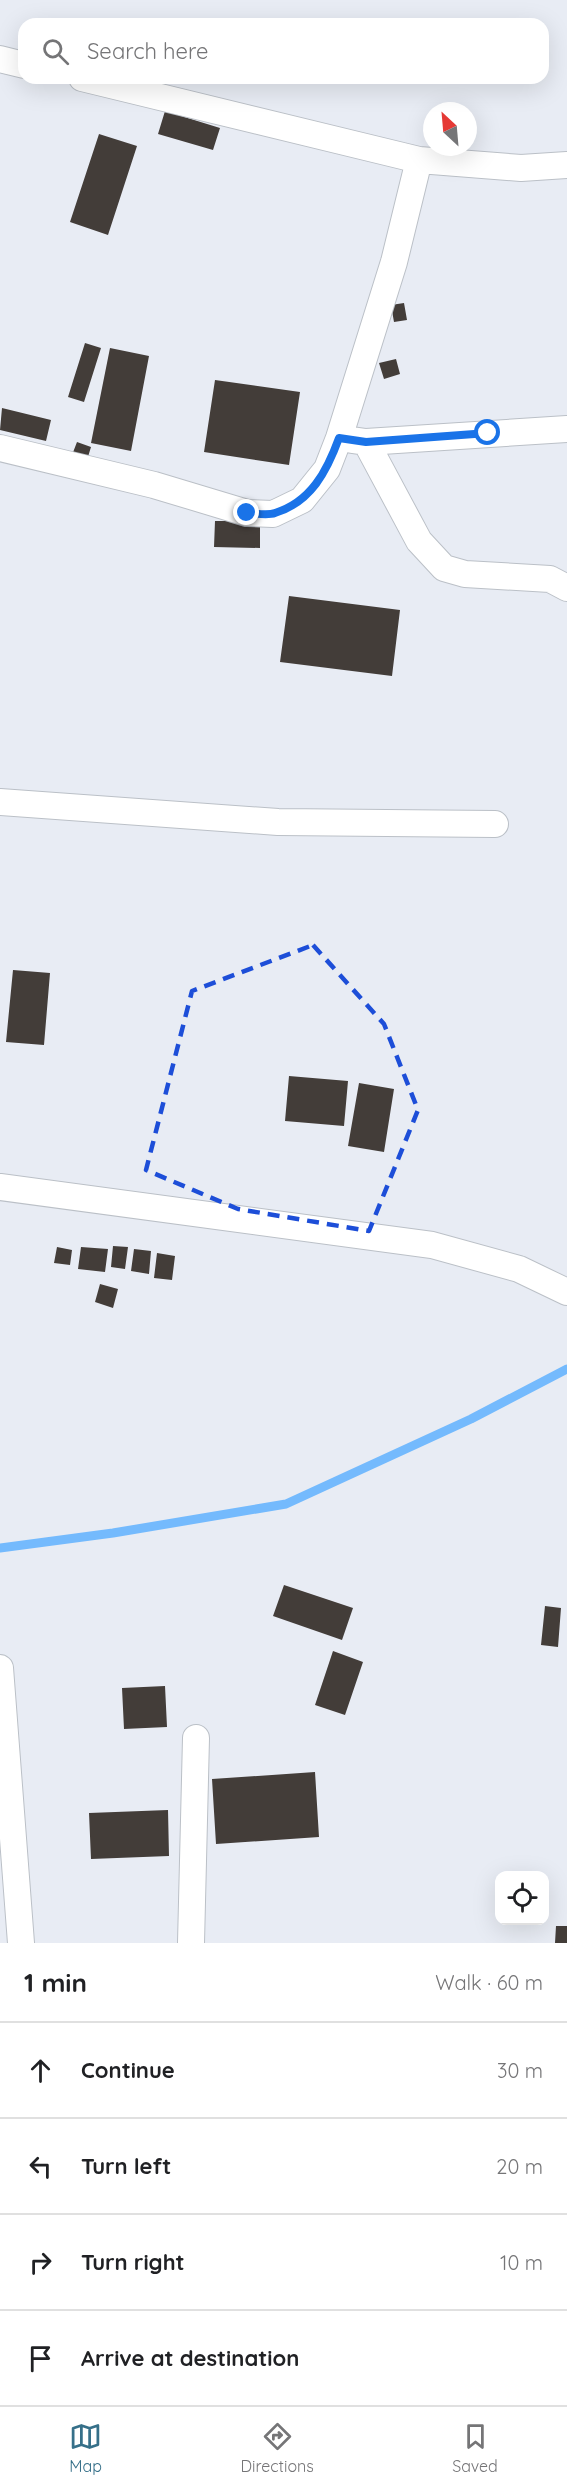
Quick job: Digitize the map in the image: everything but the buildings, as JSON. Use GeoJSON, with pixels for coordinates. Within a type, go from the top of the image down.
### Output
{"type":"FeatureCollection","features":[{"type":"Feature","properties":{"kind":"street"},"geometry":{"type":"LineString","coordinates":[[0,59],[18,64]]}},
{"type":"Feature","properties":{"kind":"street"},"geometry":{"type":"LineString","coordinates":[[107,84],[419,160],[521,168],[567,165]]}},
{"type":"Feature","properties":{"kind":"street"},"geometry":{"type":"LineString","coordinates":[[0,448],[154,485],[247,513],[273,514],[302,500],[327,469],[339,438],[394,262],[419,160]]}},
{"type":"Feature","properties":{"kind":"street"},"geometry":{"type":"LineString","coordinates":[[339,438],[366,442],[567,429]]}},
{"type":"Feature","properties":{"kind":"street"},"geometry":{"type":"LineString","coordinates":[[366,442],[419,541],[444,568],[465,574],[550,579],[567,588]]}},
{"type":"Feature","properties":{"kind":"street"},"geometry":{"type":"LineString","coordinates":[[0,802],[278,822],[495,824]]}},
{"type":"Feature","properties":{"kind":"street"},"geometry":{"type":"LineString","coordinates":[[0,1187],[432,1245],[519,1269],[567,1292]]}},
{"type":"Feature","properties":{"kind":"street"},"geometry":{"type":"LineString","coordinates":[[0,1668],[21,1943]]}},
{"type":"Feature","properties":{"kind":"street"},"geometry":{"type":"LineString","coordinates":[[191,1943],[196,1738]]}},
{"type":"Feature","properties":{"kind":"highlighted area"},"geometry":{"type":"Polygon","coordinates":[[[313,945],[384,1024],[418,1110],[369,1231],[238,1209],[146,1170],[192,991],[313,945]]]}},
{"type":"Feature","properties":{"kind":"waterway"},"geometry":{"type":"LineString","coordinates":[[0,1548],[113,1533],[286,1504],[471,1419],[567,1369]]}},
{"type":"Feature","properties":{"kind":"route"},"geometry":{"type":"LineString","coordinates":[[247,513],[273,514],[302,500],[327,469],[339,438],[366,442],[488,433]]}}]}
